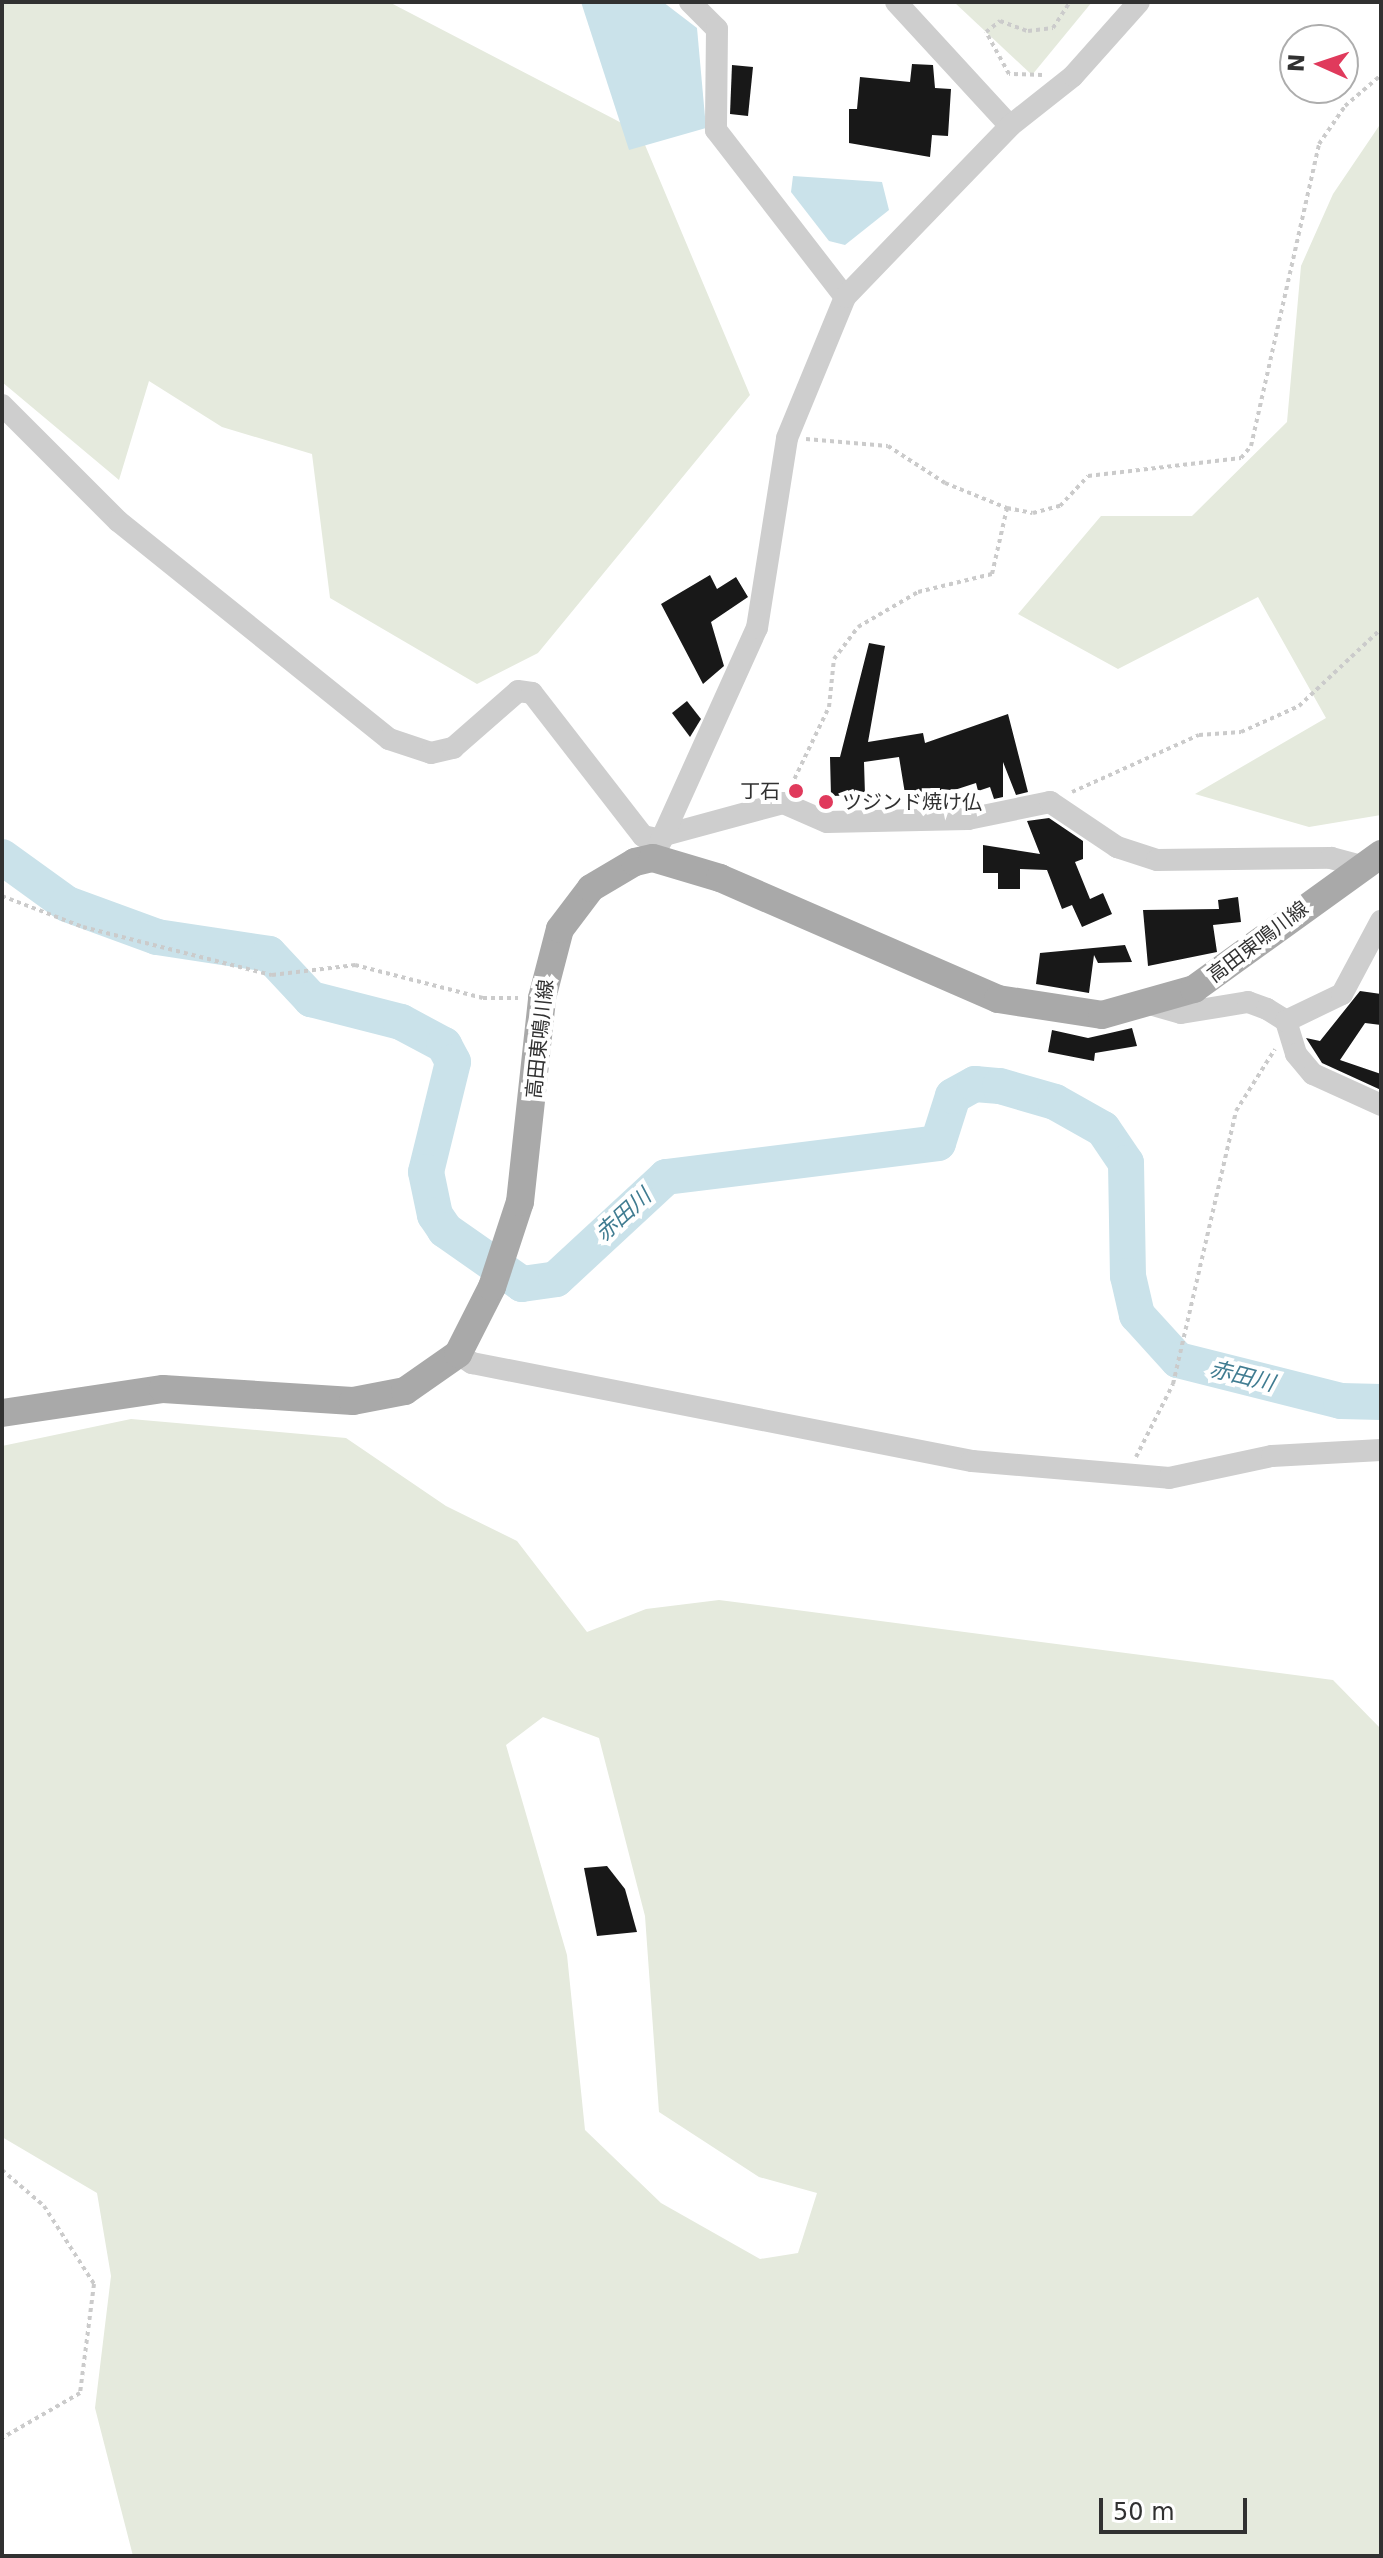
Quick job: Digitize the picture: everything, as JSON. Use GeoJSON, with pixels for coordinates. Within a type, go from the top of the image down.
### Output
{"type":"FeatureCollection","features":[{"type":"Feature","properties":{"kind":"main road","name":"高田東鳴川線"},"geometry":{"type":"LineString","coordinates":[[2,1413],[163,1389],[368,1399],[405,1391],[458,1354],[492,1287],[506,1247],[528,1156],[542,998],[560,929],[575,904],[613,873],[660,844],[720,878],[998,999],[1089,1015],[1153,1005],[1226,969],[1369,860]]}},
{"type":"Feature","properties":{"kind":"street"},"geometry":{"type":"LineString","coordinates":[[690,2],[717,29],[716,130],[845,297]]}},
{"type":"Feature","properties":{"kind":"street"},"geometry":{"type":"LineString","coordinates":[[896,2],[1010,126]]}},
{"type":"Feature","properties":{"kind":"street"},"geometry":{"type":"LineString","coordinates":[[660,844],[757,628],[787,438],[845,297],[1010,126],[1073,76],[1139,2]]}},
{"type":"Feature","properties":{"kind":"street"},"geometry":{"type":"LineString","coordinates":[[2,405],[118,521],[389,739],[431,753],[453,748],[518,691],[532,693],[643,836],[660,844],[783,803],[827,822],[968,819],[1050,802],[1117,847],[1157,860],[1369,860]]}},
{"type":"Feature","properties":{"kind":"street"},"geometry":{"type":"LineString","coordinates":[[1286,1021],[1342,994],[1381,921]]}},
{"type":"Feature","properties":{"kind":"street"},"geometry":{"type":"LineString","coordinates":[[1153,1005],[1181,1013],[1248,1002],[1286,1021],[1296,1054],[1313,1074],[1381,1105]]}},
{"type":"Feature","properties":{"kind":"street"},"geometry":{"type":"LineString","coordinates":[[458,1354],[472,1363],[972,1461],[1129,1470],[1169,1478],[1272,1456],[1381,1450]]}},
{"type":"Feature","properties":{"kind":"path"},"geometry":{"type":"LineString","coordinates":[[1009,74],[986,32],[1000,21],[1028,31],[1053,28],[1070,2]]}},
{"type":"Feature","properties":{"kind":"path"},"geometry":{"type":"LineString","coordinates":[[787,438],[888,446],[945,483],[1007,508],[1033,513],[1060,506],[1088,476],[1241,458],[1251,446],[1319,144],[1345,106],[1381,75]]}},
{"type":"Feature","properties":{"kind":"path"},"geometry":{"type":"LineString","coordinates":[[783,803],[829,707],[834,659],[858,627],[918,592],[992,574],[1007,508]]}},
{"type":"Feature","properties":{"kind":"path"},"geometry":{"type":"LineString","coordinates":[[1050,802],[1199,735],[1241,732],[1299,706],[1381,629]]}},
{"type":"Feature","properties":{"kind":"path"},"geometry":{"type":"LineString","coordinates":[[2,896],[83,927],[272,975],[355,965],[483,998],[542,998]]}},
{"type":"Feature","properties":{"kind":"path"},"geometry":{"type":"LineString","coordinates":[[1129,1470],[1173,1384],[1180,1341],[1236,1111],[1286,1021]]}},
{"type":"Feature","properties":{"kind":"path"},"geometry":{"type":"LineString","coordinates":[[2,2170],[44,2206],[94,2284],[80,2393],[2,2438]]}},
{"type":"Feature","properties":{"kind":"shaded area"},"geometry":{"type":"Polygon","coordinates":[[[2,2],[389,2],[614,119],[640,133],[750,395],[538,653],[477,684],[330,598],[312,454],[222,427],[149,381],[119,480],[2,382],[2,2]]]}},
{"type":"Feature","properties":{"kind":"shaded area"},"geometry":{"type":"Polygon","coordinates":[[[954,2],[1092,2],[1032,75],[954,2]]]}},
{"type":"Feature","properties":{"kind":"shaded area"},"geometry":{"type":"Polygon","coordinates":[[[1381,123],[1381,815],[1309,827],[1195,794],[1326,718],[1258,597],[1118,669],[1018,614],[1101,516],[1192,516],[1287,422],[1301,266],[1333,194],[1381,123]]]}},
{"type":"Feature","properties":{"kind":"shaded area"},"geometry":{"type":"Polygon","coordinates":[[[131,1419],[346,1438],[446,1506],[517,1541],[587,1632],[646,1609],[719,1600],[1333,1680],[1381,1729],[1381,2556],[133,2556],[95,2408],[111,2276],[97,2193],[2,2137],[2,1446],[131,1419]],[[543,1717],[506,1745],[567,1955],[585,2130],[661,2203],[760,2259],[798,2253],[817,2193],[759,2177],[659,2112],[645,1916],[599,1738],[543,1717]]]}},
{"type":"Feature","properties":{"kind":"water"},"geometry":{"type":"Polygon","coordinates":[[[581,2],[663,2],[697,28],[706,128],[629,150],[581,2]]]}},
{"type":"Feature","properties":{"kind":"water"},"geometry":{"type":"Polygon","coordinates":[[[793,176],[882,182],[889,210],[845,245],[829,241],[791,192],[793,176]]]}},
{"type":"Feature","properties":{"kind":"building"},"geometry":{"type":"Polygon","coordinates":[[[912,64],[933,65],[935,88],[951,89],[948,136],[932,135],[930,157],[849,143],[849,109],[857,109],[860,77],[910,82],[912,64]]]}},
{"type":"Feature","properties":{"kind":"building"},"geometry":{"type":"Polygon","coordinates":[[[732,65],[753,67],[748,116],[730,114],[732,65]]]}},
{"type":"Feature","properties":{"kind":"building"},"geometry":{"type":"Polygon","coordinates":[[[710,575],[717,589],[736,577],[748,597],[711,622],[724,666],[703,684],[661,604],[710,575]]]}},
{"type":"Feature","properties":{"kind":"building"},"geometry":{"type":"Polygon","coordinates":[[[869,643],[885,646],[868,742],[923,733],[925,743],[1008,714],[1028,792],[1016,795],[1003,762],[1003,797],[994,799],[990,787],[978,791],[976,783],[936,796],[936,805],[907,806],[899,757],[864,762],[865,795],[831,796],[830,757],[840,757],[869,643]]]}},
{"type":"Feature","properties":{"kind":"building"},"geometry":{"type":"Polygon","coordinates":[[[687,701],[701,719],[690,737],[672,713],[687,701]]]}},
{"type":"Feature","properties":{"kind":"building"},"geometry":{"type":"Polygon","coordinates":[[[1049,818],[1083,841],[1083,859],[1075,862],[1090,899],[1103,893],[1112,914],[1082,927],[1072,905],[1062,909],[1047,870],[1020,869],[1020,889],[998,889],[998,873],[983,873],[983,845],[1040,854],[1027,821],[1049,818]]]}},
{"type":"Feature","properties":{"kind":"building"},"geometry":{"type":"Polygon","coordinates":[[[1238,897],[1241,922],[1213,925],[1217,952],[1148,966],[1143,910],[1219,909],[1218,900],[1238,897]]]}},
{"type":"Feature","properties":{"kind":"building"},"geometry":{"type":"Polygon","coordinates":[[[1125,945],[1132,962],[1098,963],[1094,955],[1089,993],[1036,984],[1040,953],[1125,945]]]}},
{"type":"Feature","properties":{"kind":"building"},"geometry":{"type":"Polygon","coordinates":[[[1360,991],[1381,994],[1381,1025],[1365,1023],[1340,1060],[1381,1074],[1381,1090],[1322,1063],[1306,1038],[1320,1041],[1360,991]]]}},
{"type":"Feature","properties":{"kind":"building"},"geometry":{"type":"Polygon","coordinates":[[[1132,1028],[1137,1046],[1095,1053],[1094,1061],[1048,1052],[1052,1030],[1088,1038],[1132,1028]]]}},
{"type":"Feature","properties":{"kind":"building"},"geometry":{"type":"Polygon","coordinates":[[[607,1866],[625,1889],[637,1932],[597,1936],[584,1868],[607,1866]]]}},
{"type":"Feature","properties":{"kind":"waterway","name":"赤田川"},"geometry":{"type":"LineString","coordinates":[[2,857],[67,904],[157,937],[269,954],[311,999],[401,1022],[444,1045],[453,1062],[426,1172],[435,1215],[445,1230],[522,1284],[556,1279],[666,1177],[938,1143],[953,1096],[975,1084],[1000,1086],[1055,1102],[1103,1129],[1126,1163],[1128,1276],[1137,1315],[1178,1360],[1341,1401],[1381,1402]]}},
{"type":"Feature","properties":{"kind":"place","name":"丁石"},"geometry":{"type":"Point","coordinates":[796,791]}},
{"type":"Feature","properties":{"kind":"place","name":"ツジンド焼け仏"},"geometry":{"type":"Point","coordinates":[826,802]}}]}
